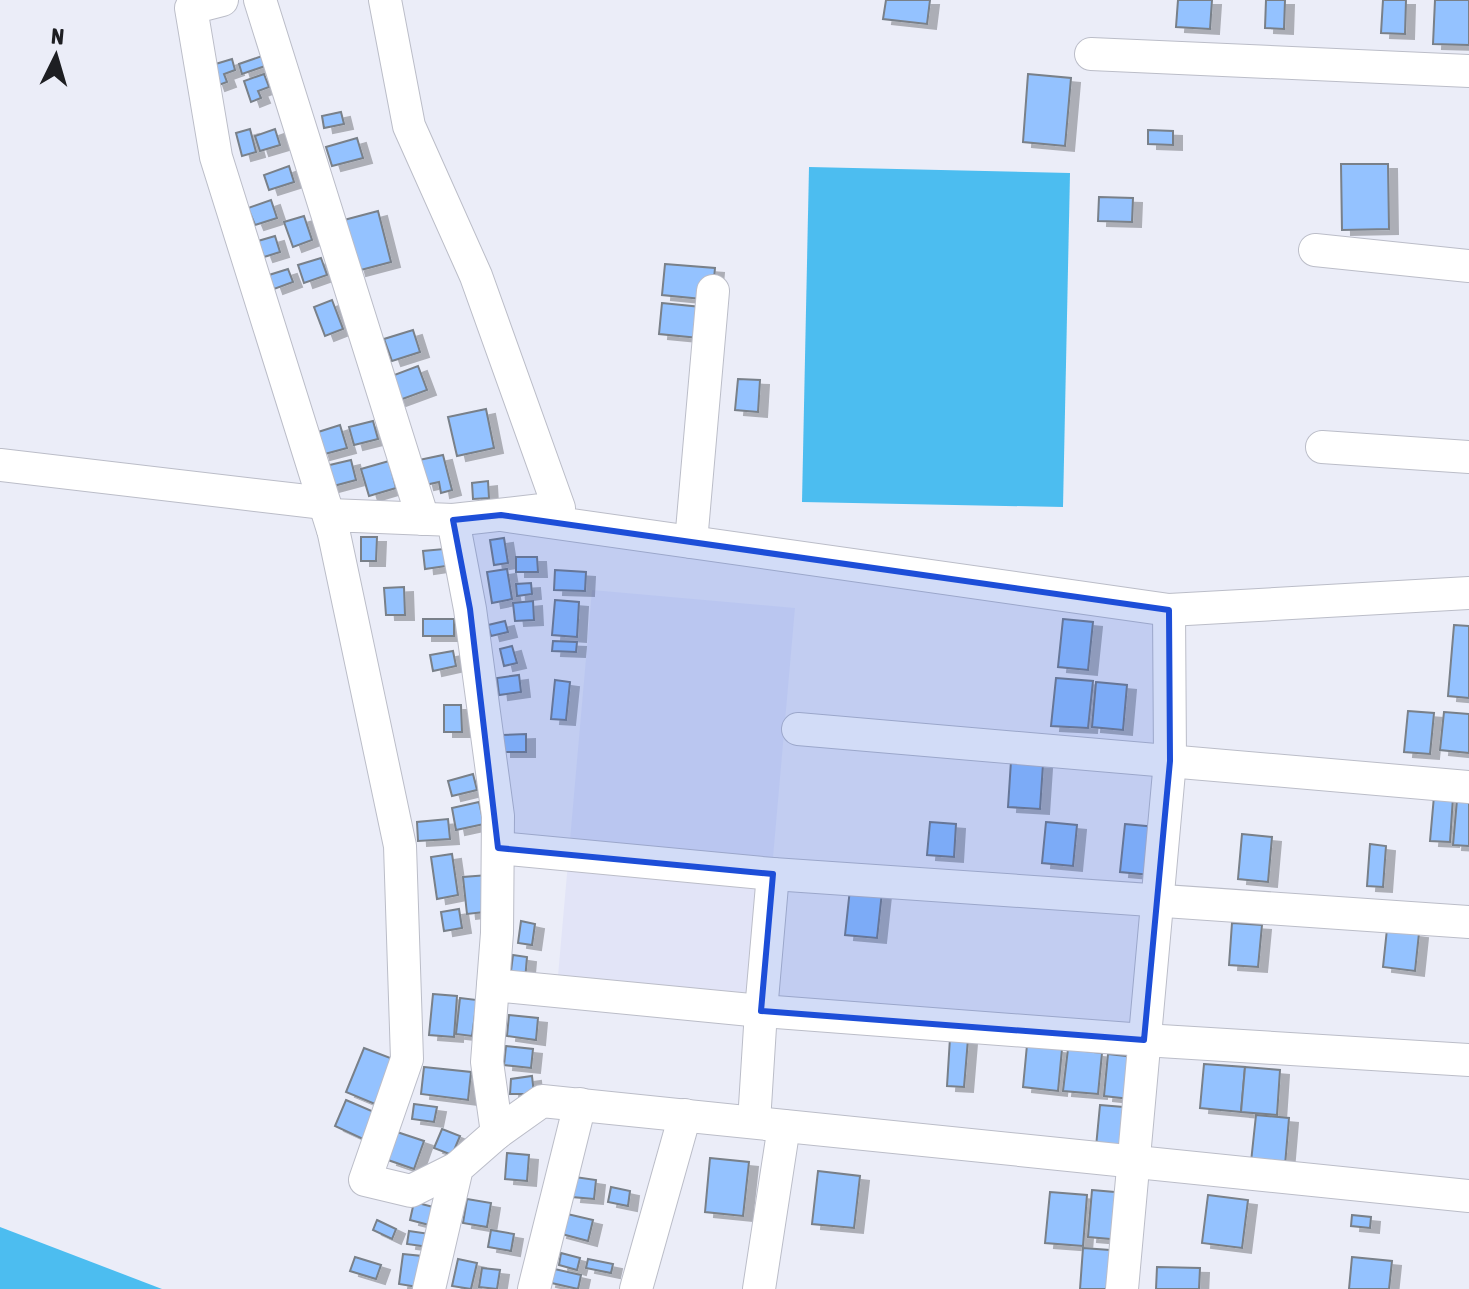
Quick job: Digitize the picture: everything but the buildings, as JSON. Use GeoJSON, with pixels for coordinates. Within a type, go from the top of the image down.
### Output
{"type":"FeatureCollection","features":[{"type":"Feature","properties":{"kind":"street"},"geometry":{"type":"LineString","coordinates":[[222,0],[191,8],[216,157],[328,517],[400,846],[407,1059],[365,1180],[411,1191],[457,1168],[497,1133],[542,1101],[1469,1196]]}},
{"type":"Feature","properties":{"kind":"street"},"geometry":{"type":"LineString","coordinates":[[260,0],[470,609],[498,816],[497,933],[487,1062],[497,1133]]}},
{"type":"Feature","properties":{"kind":"street"},"geometry":{"type":"LineString","coordinates":[[0,465],[328,517],[438,520],[559,508],[476,276],[409,126],[385,0]]}},
{"type":"Feature","properties":{"kind":"street"},"geometry":{"type":"LineString","coordinates":[[1091,54],[1469,71]]}},
{"type":"Feature","properties":{"kind":"street"},"geometry":{"type":"LineString","coordinates":[[1315,250],[1469,266]]}},
{"type":"Feature","properties":{"kind":"street"},"geometry":{"type":"LineString","coordinates":[[691,542],[713,291]]}},
{"type":"Feature","properties":{"kind":"street"},"geometry":{"type":"LineString","coordinates":[[1322,447],[1469,457]]}},
{"type":"Feature","properties":{"kind":"street"},"geometry":{"type":"LineString","coordinates":[[501,515],[1169,610],[1469,593]]}},
{"type":"Feature","properties":{"kind":"street"},"geometry":{"type":"LineString","coordinates":[[1122,1289],[1170,761],[1169,610]]}},
{"type":"Feature","properties":{"kind":"street"},"geometry":{"type":"LineString","coordinates":[[798,729],[1469,787]]}},
{"type":"Feature","properties":{"kind":"street"},"geometry":{"type":"LineString","coordinates":[[498,848],[773,874],[1469,922]]}},
{"type":"Feature","properties":{"kind":"street"},"geometry":{"type":"LineString","coordinates":[[759,1289],[769,1124],[761,1011],[773,874]]}},
{"type":"Feature","properties":{"kind":"street"},"geometry":{"type":"LineString","coordinates":[[493,985],[761,1011],[1144,1040],[1469,1060]]}},
{"type":"Feature","properties":{"kind":"street"},"geometry":{"type":"LineString","coordinates":[[534,1289],[580,1104]]}},
{"type":"Feature","properties":{"kind":"street"},"geometry":{"type":"LineString","coordinates":[[636,1289],[685,1115]]}},
{"type":"Feature","properties":{"kind":"street"},"geometry":{"type":"LineString","coordinates":[[429,1289],[457,1168]]}},
{"type":"Feature","properties":{"kind":"highlighted area"},"geometry":{"type":"Polygon","coordinates":[[[501,515],[1169,610],[1170,761],[1144,1040],[761,1011],[773,874],[498,848],[470,609],[453,520],[501,515]]]}},
{"type":"Feature","properties":{"kind":"shaded area"},"geometry":{"type":"Polygon","coordinates":[[[592,590],[795,608],[761,994],[558,976],[592,590]]]}},
{"type":"Feature","properties":{"kind":"water"},"geometry":{"type":"Polygon","coordinates":[[[809,167],[1070,173],[1063,507],[802,502],[809,167]]]}},
{"type":"Feature","properties":{"kind":"water"},"geometry":{"type":"Polygon","coordinates":[[[0,1227],[162,1289],[0,1289],[0,1227]]]}}]}
